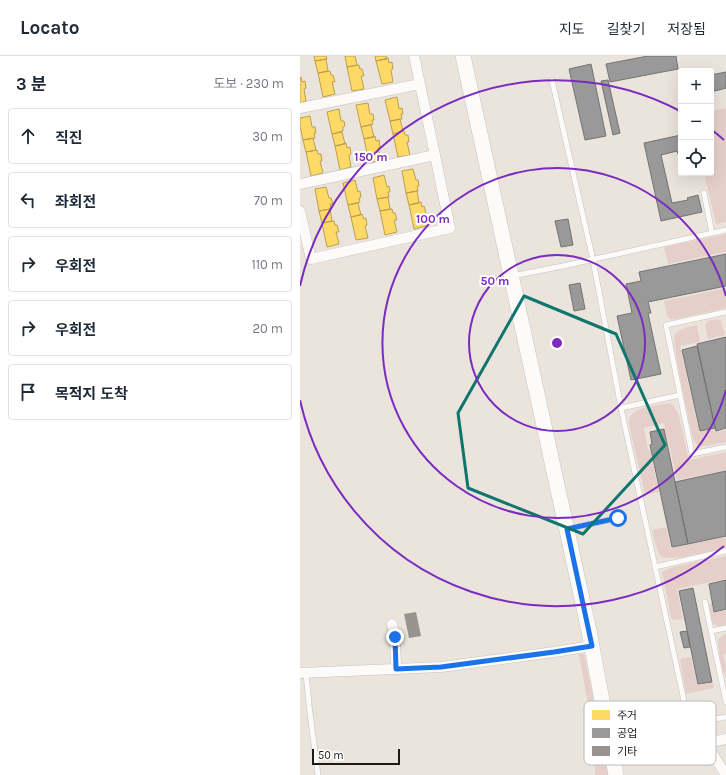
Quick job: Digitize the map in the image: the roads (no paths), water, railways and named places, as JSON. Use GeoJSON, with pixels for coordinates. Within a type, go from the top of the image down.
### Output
{"type":"FeatureCollection","features":[{"type":"Feature","properties":{"kind":"main road"},"geometry":{"type":"LineString","coordinates":[[462,56],[567,529],[603,701]]}},
{"type":"Feature","properties":{"kind":"main road"},"geometry":{"type":"LineString","coordinates":[[615,765],[616,775]]}},
{"type":"Feature","properties":{"kind":"street"},"geometry":{"type":"LineString","coordinates":[[300,211],[311,259],[450,228],[414,56]]}},
{"type":"Feature","properties":{"kind":"street"},"geometry":{"type":"LineString","coordinates":[[300,108],[420,84]]}},
{"type":"Feature","properties":{"kind":"street"},"geometry":{"type":"LineString","coordinates":[[300,184],[435,155]]}},
{"type":"Feature","properties":{"kind":"street"},"geometry":{"type":"LineString","coordinates":[[392,624],[395,637],[396,669]]}},
{"type":"Feature","properties":{"kind":"street"},"geometry":{"type":"LineString","coordinates":[[303,673],[441,667],[592,646]]}},
{"type":"Feature","properties":{"kind":"street"},"geometry":{"type":"LineString","coordinates":[[716,742],[726,739]]}},
{"type":"Feature","properties":{"kind":"street"},"geometry":{"type":"LineString","coordinates":[[716,760],[726,775]]}},
{"type":"Feature","properties":{"kind":"lane"},"geometry":{"type":"LineString","coordinates":[[552,80],[592,260],[621,408],[684,701]]}},
{"type":"Feature","properties":{"kind":"lane"},"geometry":{"type":"LineString","coordinates":[[704,193],[712,233]]}},
{"type":"Feature","properties":{"kind":"lane"},"geometry":{"type":"LineString","coordinates":[[511,276],[592,260],[726,230]]}},
{"type":"Feature","properties":{"kind":"lane"},"geometry":{"type":"LineString","coordinates":[[726,312],[666,325],[692,454],[726,447]]}},
{"type":"Feature","properties":{"kind":"lane"},"geometry":{"type":"LineString","coordinates":[[621,408],[680,395]]}},
{"type":"Feature","properties":{"kind":"lane"},"geometry":{"type":"LineString","coordinates":[[567,529],[618,518]]}},
{"type":"Feature","properties":{"kind":"lane"},"geometry":{"type":"LineString","coordinates":[[655,567],[726,551]]}},
{"type":"Feature","properties":{"kind":"lane"},"geometry":{"type":"LineString","coordinates":[[705,602],[726,702]]}},
{"type":"Feature","properties":{"kind":"lane"},"geometry":{"type":"LineString","coordinates":[[711,631],[726,628]]}},
{"type":"Feature","properties":{"kind":"lane"},"geometry":{"type":"LineString","coordinates":[[303,673],[309,705],[318,775]]}},
{"type":"Feature","properties":{"kind":"lane"},"geometry":{"type":"LineString","coordinates":[[716,719],[726,717]]}}]}
